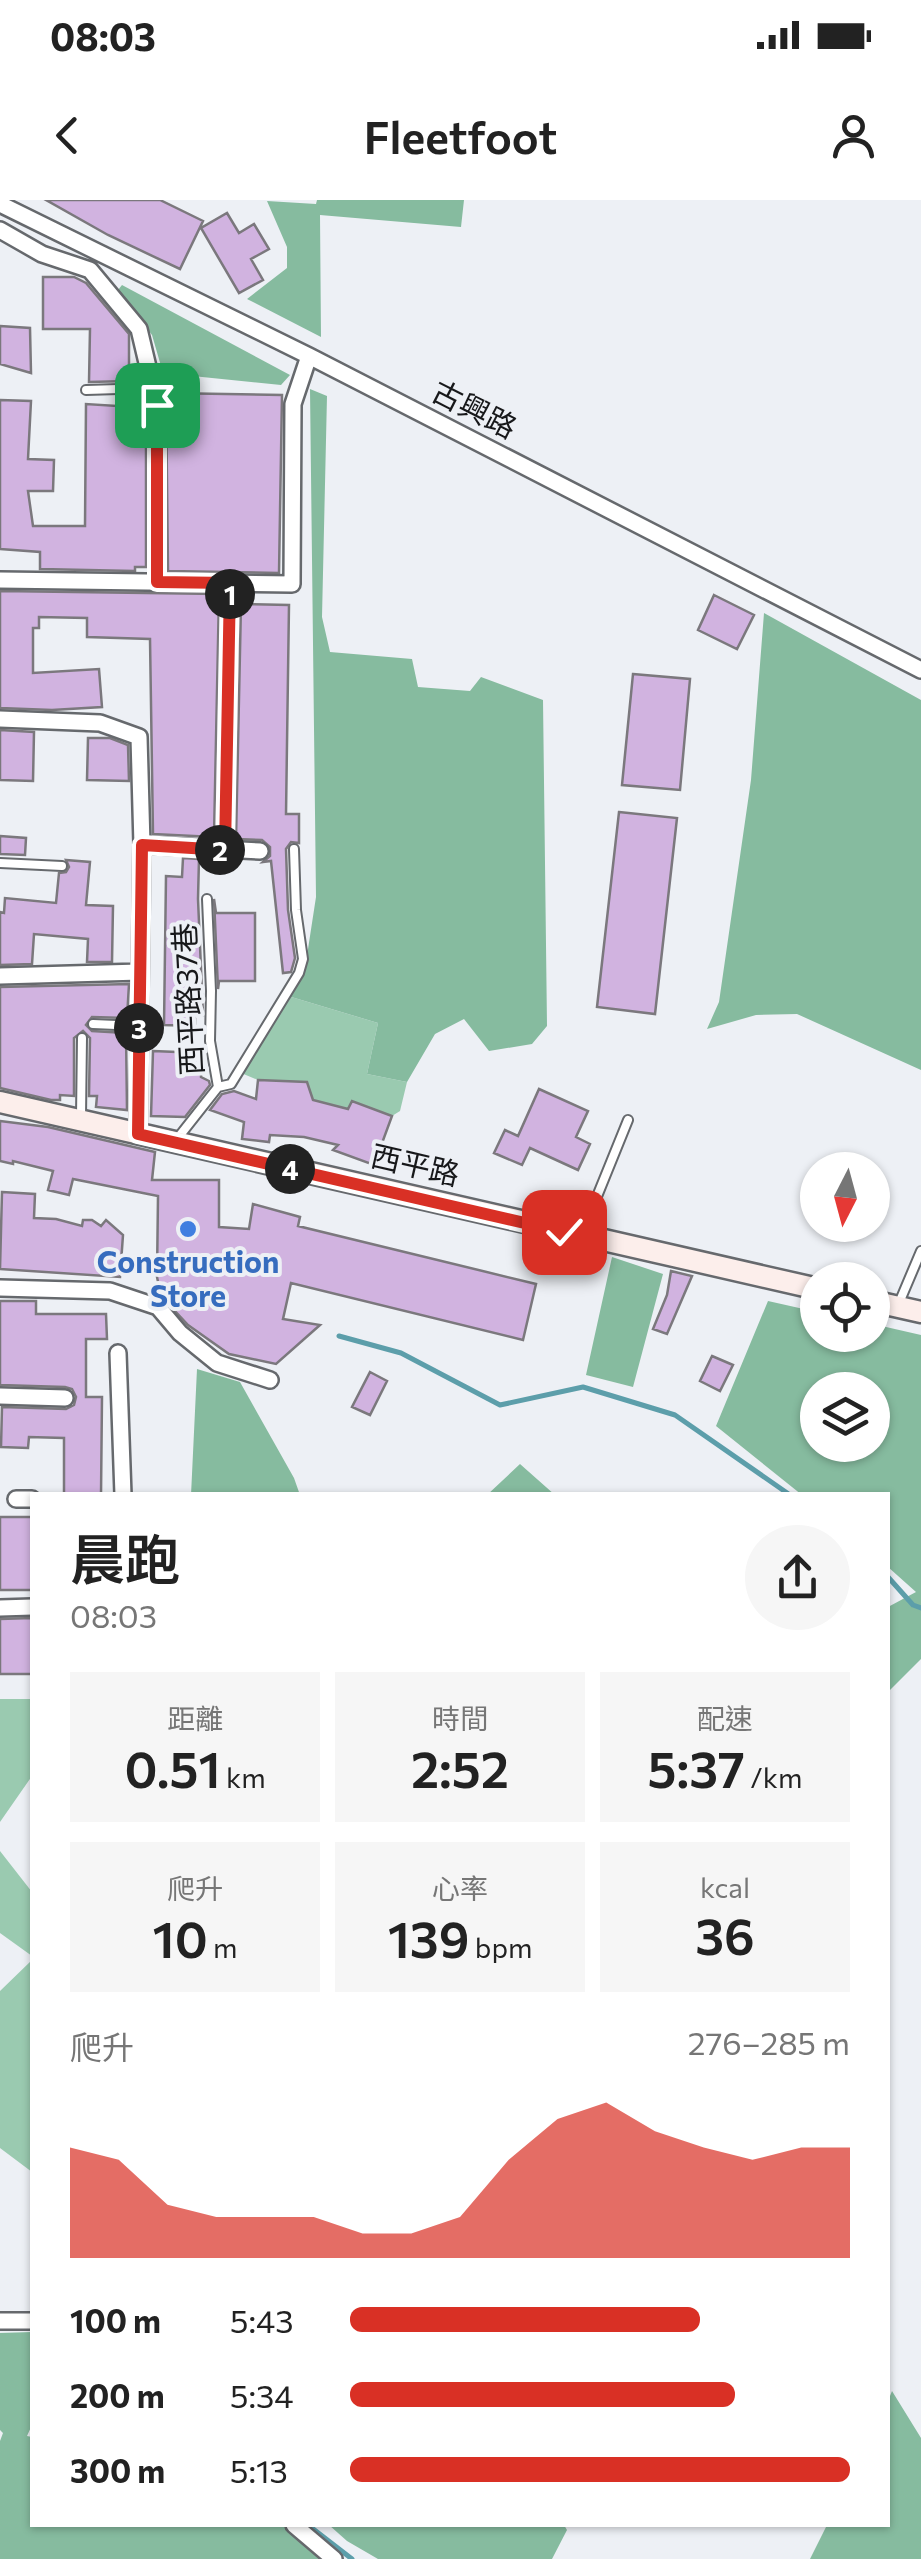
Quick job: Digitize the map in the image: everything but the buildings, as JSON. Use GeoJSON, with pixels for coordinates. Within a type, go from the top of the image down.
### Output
{"type":"FeatureCollection","features":[{"type":"Feature","properties":{"kind":"main road","name":"西平路"},"geometry":{"type":"LineString","coordinates":[[0,1102],[800,1285]]}},
{"type":"Feature","properties":{"kind":"main road"},"geometry":{"type":"LineString","coordinates":[[890,1305],[921,1312]]}},
{"type":"Feature","properties":{"kind":"street","name":"古興路"},"geometry":{"type":"LineString","coordinates":[[0,204],[309,356],[921,670]]}},
{"type":"Feature","properties":{"kind":"street"},"geometry":{"type":"LineString","coordinates":[[0,230],[42,254],[90,270],[139,329],[157,405],[157,582]]}},
{"type":"Feature","properties":{"kind":"street"},"geometry":{"type":"LineString","coordinates":[[0,580],[292,584],[292,404],[309,356]]}},
{"type":"Feature","properties":{"kind":"street"},"geometry":{"type":"LineString","coordinates":[[225,850],[230,583]]}},
{"type":"Feature","properties":{"kind":"street"},"geometry":{"type":"LineString","coordinates":[[0,719],[100,723],[139,737],[142,845],[138,1134]]}},
{"type":"Feature","properties":{"kind":"street"},"geometry":{"type":"LineString","coordinates":[[142,845],[260,851]]}},
{"type":"Feature","properties":{"kind":"street"},"geometry":{"type":"LineString","coordinates":[[0,976],[140,972]]}},
{"type":"Feature","properties":{"kind":"street"},"geometry":{"type":"LineString","coordinates":[[0,1288],[110,1290],[158,1306],[180,1332],[218,1363],[270,1380]]}},
{"type":"Feature","properties":{"kind":"street"},"geometry":{"type":"LineString","coordinates":[[118,1353],[123,1492]]}},
{"type":"Feature","properties":{"kind":"street"},"geometry":{"type":"LineString","coordinates":[[0,1396],[66,1398]]}},
{"type":"Feature","properties":{"kind":"street"},"geometry":{"type":"LineString","coordinates":[[0,1608],[30,1607]]}},
{"type":"Feature","properties":{"kind":"street"},"geometry":{"type":"LineString","coordinates":[[0,2321],[30,2321]]}},
{"type":"Feature","properties":{"kind":"street"},"geometry":{"type":"LineString","coordinates":[[296,2527],[334,2559]]}},
{"type":"Feature","properties":{"kind":"lane"},"geometry":{"type":"LineString","coordinates":[[86,390],[152,388]]}},
{"type":"Feature","properties":{"kind":"lane"},"geometry":{"type":"LineString","coordinates":[[218,1086],[231,1084],[299,973],[303,959],[294,849]]}},
{"type":"Feature","properties":{"kind":"lane"},"geometry":{"type":"LineString","coordinates":[[0,863],[62,866]]}},
{"type":"Feature","properties":{"kind":"lane","name":"西平路37巷"},"geometry":{"type":"LineString","coordinates":[[174,1143],[218,1086],[210,1041],[207,899]]}},
{"type":"Feature","properties":{"kind":"lane"},"geometry":{"type":"LineString","coordinates":[[93,1024],[140,1026]]}},
{"type":"Feature","properties":{"kind":"lane"},"geometry":{"type":"LineString","coordinates":[[81,1121],[82,1038]]}},
{"type":"Feature","properties":{"kind":"lane"},"geometry":{"type":"LineString","coordinates":[[581,1236],[628,1120]]}},
{"type":"Feature","properties":{"kind":"lane"},"geometry":{"type":"LineString","coordinates":[[898,1307],[921,1251]]}},
{"type":"Feature","properties":{"kind":"green space"},"geometry":{"type":"Polygon","coordinates":[[[317,200],[464,200],[461,227],[320,215],[321,337],[247,299],[287,268],[287,247],[267,201],[316,204],[317,200]]]}},
{"type":"Feature","properties":{"kind":"green space"},"geometry":{"type":"Polygon","coordinates":[[[122,285],[290,375],[281,385],[163,373],[152,335],[118,290],[122,285]]]}},
{"type":"Feature","properties":{"kind":"green space"},"geometry":{"type":"Polygon","coordinates":[[[310,389],[327,396],[322,617],[330,652],[412,659],[418,687],[470,691],[481,677],[543,700],[547,1026],[532,1044],[489,1051],[464,1019],[435,1034],[407,1082],[367,1074],[378,1023],[288,996],[308,949],[316,897],[310,389]]]}},
{"type":"Feature","properties":{"kind":"green space"},"geometry":{"type":"Polygon","coordinates":[[[764,613],[921,700],[921,1070],[797,1014],[756,1015],[707,1029],[719,1002],[751,780],[764,613]]]}},
{"type":"Feature","properties":{"kind":"green space"},"geometry":{"type":"Polygon","coordinates":[[[288,996],[378,1023],[367,1074],[407,1082],[400,1111],[392,1116],[352,1101],[348,1109],[313,1100],[307,1082],[258,1080],[234,1070],[288,996]]]}},
{"type":"Feature","properties":{"kind":"green space"},"geometry":{"type":"Polygon","coordinates":[[[612,1257],[663,1274],[633,1387],[586,1375],[612,1257]]]}},
{"type":"Feature","properties":{"kind":"green space"},"geometry":{"type":"Polygon","coordinates":[[[768,1301],[800,1308],[800,1352],[890,1352],[890,1328],[921,1335],[921,1659],[890,1690],[890,1606],[916,1592],[890,1569],[890,1492],[798,1492],[716,1426],[768,1301]]]}},
{"type":"Feature","properties":{"kind":"green space"},"geometry":{"type":"Polygon","coordinates":[[[197,1369],[240,1382],[299,1492],[191,1492],[197,1369]]]}},
{"type":"Feature","properties":{"kind":"green space"},"geometry":{"type":"Polygon","coordinates":[[[520,1464],[552,1492],[490,1492],[520,1464]]]}},
{"type":"Feature","properties":{"kind":"green space"},"geometry":{"type":"Polygon","coordinates":[[[0,1699],[30,1699],[30,1779],[0,1822],[0,1699]]]}},
{"type":"Feature","properties":{"kind":"green space"},"geometry":{"type":"Polygon","coordinates":[[[0,1851],[30,1889],[30,1955],[0,1933],[0,1851]]]}},
{"type":"Feature","properties":{"kind":"green space"},"geometry":{"type":"Polygon","coordinates":[[[30,1962],[30,2170],[0,2148],[0,1991],[30,1962]]]}},
{"type":"Feature","properties":{"kind":"green space"},"geometry":{"type":"Polygon","coordinates":[[[30,2332],[30,2527],[297,2527],[325,2559],[0,2559],[0,2333],[30,2332]]]}},
{"type":"Feature","properties":{"kind":"green space"},"geometry":{"type":"Polygon","coordinates":[[[892,2391],[921,2438],[921,2559],[810,2559],[826,2527],[890,2527],[892,2391]]]}},
{"type":"Feature","properties":{"kind":"green space"},"geometry":{"type":"Polygon","coordinates":[[[331,2527],[567,2530],[552,2559],[378,2559],[331,2527]]]}},
{"type":"Feature","properties":{"kind":"waterway"},"geometry":{"type":"LineString","coordinates":[[339,1336],[401,1353],[500,1405],[583,1387],[675,1415],[786,1492]]}},
{"type":"Feature","properties":{"kind":"waterway"},"geometry":{"type":"LineString","coordinates":[[890,1579],[913,1605],[921,1608]]}},
{"type":"Feature","properties":{"kind":"waterway"},"geometry":{"type":"LineString","coordinates":[[311,2527],[352,2559]]}},
{"type":"Feature","properties":{"kind":"place","name":"Construction Store"},"geometry":{"type":"Point","coordinates":[188,1229]}},
{"type":"Feature","properties":{"kind":"route"},"geometry":{"type":"LineString","coordinates":[[157,405],[157,582],[230,583],[225,850],[142,845],[138,1134],[564,1232]]}}]}
